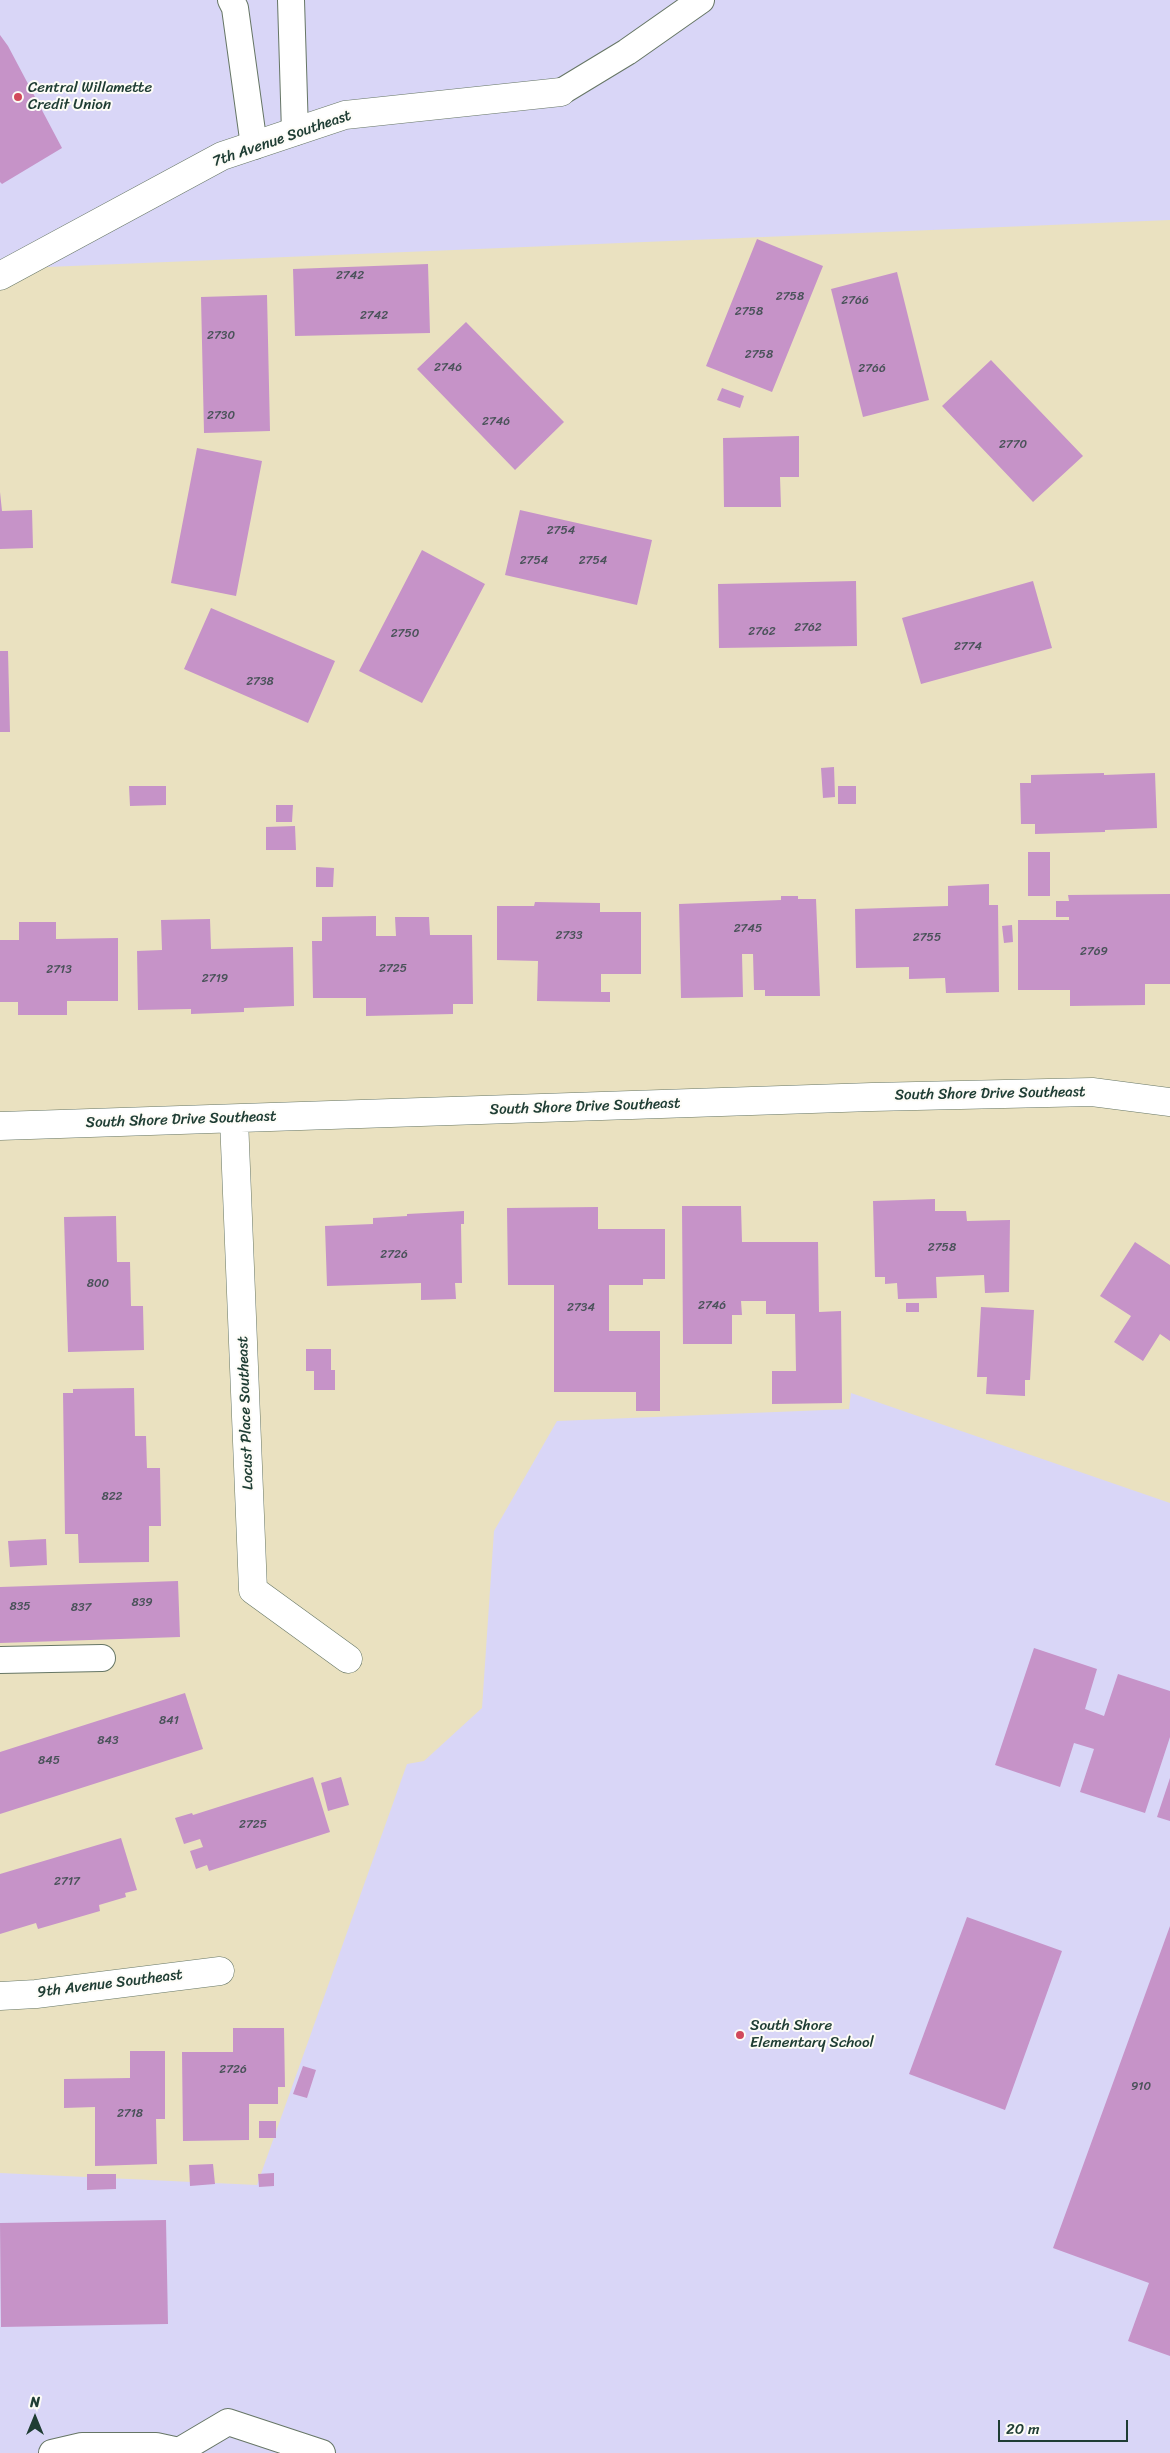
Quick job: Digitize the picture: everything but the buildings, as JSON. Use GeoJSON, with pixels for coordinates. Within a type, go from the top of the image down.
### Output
{"type":"FeatureCollection","features":[{"type":"Feature","properties":{"kind":"street","name":"7th Avenue Southeast"},"geometry":{"type":"LineString","coordinates":[[0,276],[222,156],[345,115],[561,92]]}},
{"type":"Feature","properties":{"kind":"street","name":"South Shore Drive Southeast"},"geometry":{"type":"LineString","coordinates":[[0,1126],[872,1097],[1092,1092],[1170,1102]]}},
{"type":"Feature","properties":{"kind":"street","name":"Locust Place Southeast"},"geometry":{"type":"LineString","coordinates":[[234,1119],[253,1590],[348,1659]]}},
{"type":"Feature","properties":{"kind":"street","name":"9th Avenue Southeast"},"geometry":{"type":"LineString","coordinates":[[0,1996],[36,1994],[220,1971]]}},
{"type":"Feature","properties":{"kind":"lane"},"geometry":{"type":"LineString","coordinates":[[231,0],[235,8],[254,146]]}},
{"type":"Feature","properties":{"kind":"lane"},"geometry":{"type":"LineString","coordinates":[[291,0],[295,132]]}},
{"type":"Feature","properties":{"kind":"lane"},"geometry":{"type":"LineString","coordinates":[[561,92],[627,52],[668,9],[701,0]]}},
{"type":"Feature","properties":{"kind":"lane"},"geometry":{"type":"LineString","coordinates":[[0,1660],[102,1658]]}},
{"type":"Feature","properties":{"kind":"lane"},"geometry":{"type":"LineString","coordinates":[[52,2453],[82,2446],[156,2446],[180,2452],[228,2422],[322,2453]]}},
{"type":"Feature","properties":{"kind":"shaded area"},"geometry":{"type":"Polygon","coordinates":[[[0,0],[1170,0],[1170,220],[0,269],[0,0]]]}},
{"type":"Feature","properties":{"kind":"shaded area","name":"South Shore Elementary School"},"geometry":{"type":"Polygon","coordinates":[[[851,1393],[1170,1503],[1170,2453],[0,2453],[0,2173],[257,2185],[407,1764],[424,1761],[482,1708],[494,1531],[557,1421],[849,1409],[851,1393]]]}},
{"type":"Feature","properties":{"kind":"place","name":"Central Willamette Credit Union"},"geometry":{"type":"Point","coordinates":[18,97]}},
{"type":"Feature","properties":{"kind":"place","name":"South Shore Elementary School"},"geometry":{"type":"Point","coordinates":[740,2035]}}]}
